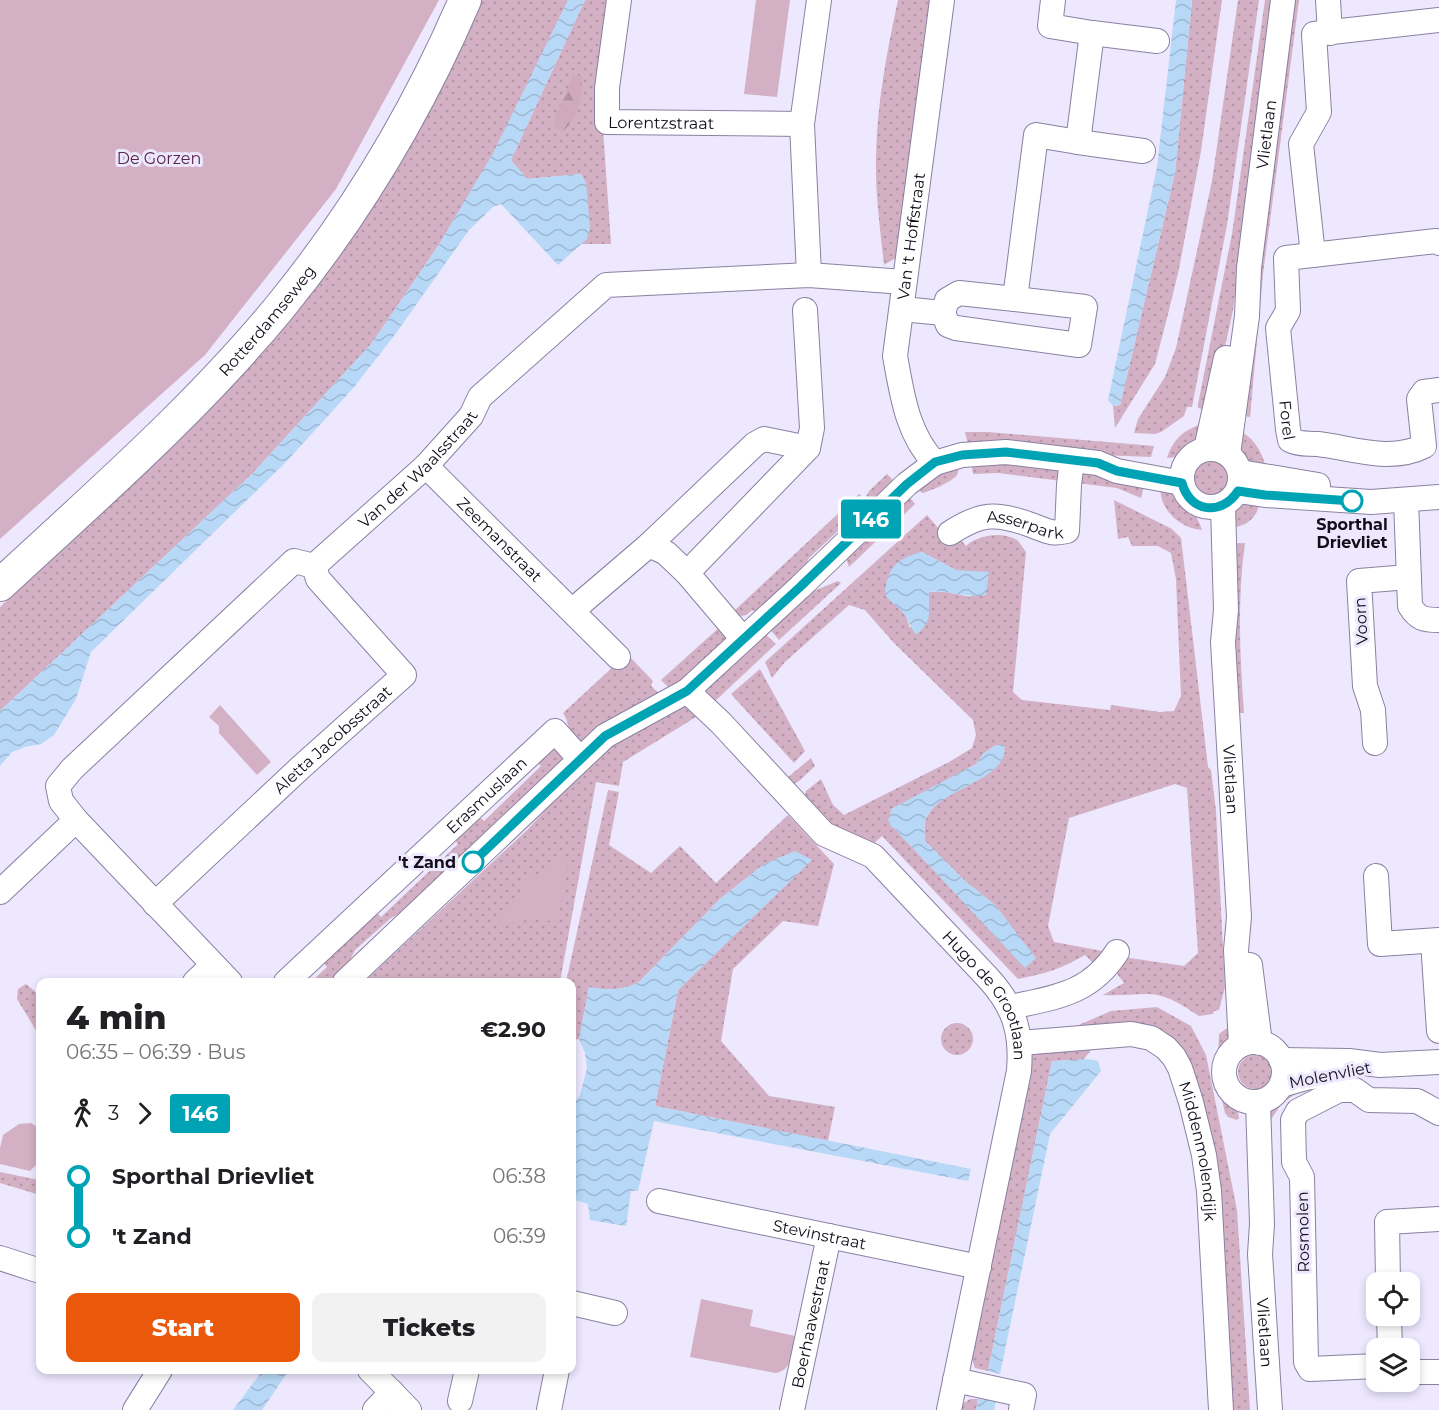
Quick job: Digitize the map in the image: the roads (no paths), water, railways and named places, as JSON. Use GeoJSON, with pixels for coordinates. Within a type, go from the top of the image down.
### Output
{"type":"FeatureCollection","features":[{"type":"Feature","properties":{"kind":"main road","name":"Rotterdamseweg"},"geometry":{"type":"LineString","coordinates":[[0,585],[185,411],[279,308],[316,261],[377,170],[430,75],[465,0]]}},
{"type":"Feature","properties":{"kind":"street","name":"Lorentzstraat"},"geometry":{"type":"LineString","coordinates":[[619,0],[607,88],[607,122],[802,124]]}},
{"type":"Feature","properties":{"kind":"street"},"geometry":{"type":"LineString","coordinates":[[809,275],[802,124],[819,0]]}},
{"type":"Feature","properties":{"kind":"street","name":"Van 't Hoffstraat"},"geometry":{"type":"LineString","coordinates":[[935,462],[922,447],[903,401],[895,356],[942,0]]}},
{"type":"Feature","properties":{"kind":"street"},"geometry":{"type":"LineString","coordinates":[[1053,0],[1050,26],[1156,41]]}},
{"type":"Feature","properties":{"kind":"street","name":"Vlietlaan"},"geometry":{"type":"LineString","coordinates":[[1250,1044],[1248,948],[1239,917],[1223,642],[1226,609],[1223,480],[1247,316],[1249,268],[1283,0]]}},
{"type":"Feature","properties":{"kind":"street"},"geometry":{"type":"LineString","coordinates":[[1328,0],[1330,33]]}},
{"type":"Feature","properties":{"kind":"street"},"geometry":{"type":"LineString","coordinates":[[1313,255],[1301,144],[1319,112],[1314,34],[1439,20]]}},
{"type":"Feature","properties":{"kind":"street"},"geometry":{"type":"LineString","coordinates":[[1078,142],[1092,33]]}},
{"type":"Feature","properties":{"kind":"street"},"geometry":{"type":"LineString","coordinates":[[1015,299],[1036,135],[1143,152]]}},
{"type":"Feature","properties":{"kind":"street","name":"Forel"},"geometry":{"type":"LineString","coordinates":[[1439,243],[1436,241],[1286,258],[1288,311],[1278,328],[1290,440],[1299,444],[1318,444],[1377,454],[1412,452],[1424,446],[1419,399],[1424,392],[1439,390]]}},
{"type":"Feature","properties":{"kind":"street","name":"Van der Waalsstraat"},"geometry":{"type":"LineString","coordinates":[[314,566],[426,466],[471,416],[480,397],[606,285],[809,275],[904,282]]}},
{"type":"Feature","properties":{"kind":"street"},"geometry":{"type":"LineString","coordinates":[[959,293],[1085,307],[1079,345],[956,328],[948,325],[943,313],[947,300],[959,293]]}},
{"type":"Feature","properties":{"kind":"street"},"geometry":{"type":"LineString","coordinates":[[902,309],[943,313]]}},
{"type":"Feature","properties":{"kind":"street"},"geometry":{"type":"LineString","coordinates":[[687,573],[808,448],[812,428],[805,310]]}},
{"type":"Feature","properties":{"kind":"street"},"geometry":{"type":"LineString","coordinates":[[573,610],[649,545],[755,444],[765,439],[808,448]]}},
{"type":"Feature","properties":{"kind":"street"},"geometry":{"type":"LineString","coordinates":[[349,978],[605,736],[687,691],[907,484],[935,462],[962,455],[1006,452],[1098,463],[1119,459],[1184,473]]}},
{"type":"Feature","properties":{"kind":"street"},"geometry":{"type":"LineString","coordinates":[[1223,480],[1190,499],[1184,473],[1194,454],[1223,480],[1406,500],[1439,497]]}},
{"type":"Feature","properties":{"kind":"street","name":"Asserpark"},"geometry":{"type":"LineString","coordinates":[[950,533],[969,520],[990,515],[1012,519],[1050,533],[1067,531],[1072,460]]}},
{"type":"Feature","properties":{"kind":"street","name":"Zeemanstraat"},"geometry":{"type":"LineString","coordinates":[[426,466],[618,657]]}},
{"type":"Feature","properties":{"kind":"street"},"geometry":{"type":"LineString","coordinates":[[1406,500],[1410,606],[1415,615],[1422,620],[1439,620]]}},
{"type":"Feature","properties":{"kind":"street"},"geometry":{"type":"LineString","coordinates":[[649,545],[666,553],[687,573],[743,639]]}},
{"type":"Feature","properties":{"kind":"street"},"geometry":{"type":"LineString","coordinates":[[222,974],[76,820],[61,801],[58,786],[72,769],[294,561],[314,566]]}},
{"type":"Feature","properties":{"kind":"street","name":"Aletta Jacobsstraat"},"geometry":{"type":"LineString","coordinates":[[155,904],[300,768],[404,675],[318,579],[314,566]]}},
{"type":"Feature","properties":{"kind":"street","name":"Voorn"},"geometry":{"type":"LineString","coordinates":[[1375,742],[1373,710],[1365,686],[1359,581],[1409,577]]}},
{"type":"Feature","properties":{"kind":"street","name":"Hugo de Grootlaan"},"geometry":{"type":"LineString","coordinates":[[687,691],[721,723],[824,834],[873,856],[989,978],[1011,1007],[1020,1043],[1019,1071],[949,1410]]}},
{"type":"Feature","properties":{"kind":"street","name":"Erasmuslaan"},"geometry":{"type":"LineString","coordinates":[[290,978],[555,732],[580,759]]}},
{"type":"Feature","properties":{"kind":"street"},"geometry":{"type":"LineString","coordinates":[[0,892],[76,820]]}},
{"type":"Feature","properties":{"kind":"street"},"geometry":{"type":"LineString","coordinates":[[1376,876],[1380,944],[1436,941],[1439,1032]]}},
{"type":"Feature","properties":{"kind":"street"},"geometry":{"type":"LineString","coordinates":[[1011,1007],[1065,995],[1080,988],[1106,968],[1117,952]]}},
{"type":"Feature","properties":{"kind":"street","name":"Middenmolendijk"},"geometry":{"type":"LineString","coordinates":[[1020,1043],[1131,1034],[1151,1038],[1166,1048],[1177,1062],[1191,1102],[1204,1155],[1209,1191],[1221,1410]]}},
{"type":"Feature","properties":{"kind":"street"},"geometry":{"type":"LineString","coordinates":[[1250,1044],[1275,1051],[1281,1060],[1284,1072],[1281,1085],[1272,1096],[1250,1101],[1236,1096],[1226,1084],[1224,1069],[1229,1055],[1250,1044]]}},
{"type":"Feature","properties":{"kind":"street","name":"Molenvliet"},"geometry":{"type":"LineString","coordinates":[[1281,1060],[1349,1060],[1380,1065]]}},
{"type":"Feature","properties":{"kind":"street","name":"Molenvliet"},"geometry":{"type":"LineString","coordinates":[[1281,1085],[1306,1078],[1351,1072],[1380,1065],[1439,1062]]}},
{"type":"Feature","properties":{"kind":"street","name":"Rosmolen"},"geometry":{"type":"LineString","coordinates":[[1366,1366],[1311,1369],[1306,1362],[1302,1176],[1294,1162],[1293,1120],[1298,1111],[1339,1090],[1355,1090],[1369,1100],[1417,1101],[1439,1113]]}},
{"type":"Feature","properties":{"kind":"street","name":"Vlietlaan"},"geometry":{"type":"LineString","coordinates":[[1250,1101],[1252,1224],[1260,1254],[1270,1410]]}},
{"type":"Feature","properties":{"kind":"street","name":"Stevinstraat"},"geometry":{"type":"LineString","coordinates":[[659,1201],[978,1268]]}},
{"type":"Feature","properties":{"kind":"street"},"geometry":{"type":"LineString","coordinates":[[1388,1272],[1387,1222],[1439,1219]]}},
{"type":"Feature","properties":{"kind":"street","name":"Boerhaavestraat"},"geometry":{"type":"LineString","coordinates":[[792,1410],[828,1236]]}},
{"type":"Feature","properties":{"kind":"street"},"geometry":{"type":"LineString","coordinates":[[0,1258],[36,1270]]}},
{"type":"Feature","properties":{"kind":"street"},"geometry":{"type":"LineString","coordinates":[[576,1304],[615,1313]]}},
{"type":"Feature","properties":{"kind":"street"},"geometry":{"type":"LineString","coordinates":[[1420,1372],[1439,1372]]}},
{"type":"Feature","properties":{"kind":"street"},"geometry":{"type":"LineString","coordinates":[[135,1410],[158,1374]]}},
{"type":"Feature","properties":{"kind":"street"},"geometry":{"type":"LineString","coordinates":[[374,1374],[409,1410]]}},
{"type":"Feature","properties":{"kind":"street"},"geometry":{"type":"LineString","coordinates":[[460,1401],[466,1374]]}},
{"type":"Feature","properties":{"kind":"street"},"geometry":{"type":"LineString","coordinates":[[549,1410],[556,1374]]}},
{"type":"Feature","properties":{"kind":"street"},"geometry":{"type":"LineString","coordinates":[[955,1380],[1024,1395],[1021,1410]]}},
{"type":"Feature","properties":{"kind":"street"},"geometry":{"type":"LineString","coordinates":[[375,1410],[392,1392]]}},
{"type":"Feature","properties":{"kind":"water"},"geometry":{"type":"Polygon","coordinates":[[[568,0],[585,0],[511,160],[527,179],[581,174],[586,182],[590,228],[587,239],[558,265],[501,204],[493,207],[469,230],[394,336],[354,387],[319,426],[286,462],[91,652],[76,699],[54,735],[41,744],[12,752],[0,766],[0,711],[252,474],[372,343],[438,246],[493,153],[568,0]]]}},
{"type":"Feature","properties":{"kind":"water"},"geometry":{"type":"Polygon","coordinates":[[[1176,0],[1192,0],[1175,173],[1120,405],[1113,406],[1108,400],[1157,167],[1176,0]]]}},
{"type":"Feature","properties":{"kind":"water"},"geometry":{"type":"Polygon","coordinates":[[[922,552],[956,570],[989,572],[986,595],[929,592],[928,620],[916,635],[904,614],[885,595],[890,571],[894,566],[905,558],[922,552]]]}},
{"type":"Feature","properties":{"kind":"water"},"geometry":{"type":"Polygon","coordinates":[[[996,745],[1004,745],[1003,757],[997,767],[933,808],[925,821],[925,841],[966,882],[995,905],[1036,958],[1025,968],[891,827],[888,819],[891,809],[976,764],[983,754],[996,745]]]}},
{"type":"Feature","properties":{"kind":"water"},"geometry":{"type":"Polygon","coordinates":[[[795,851],[812,860],[678,990],[655,1106],[971,1169],[968,1181],[654,1121],[638,1191],[631,1191],[626,1226],[590,1220],[588,1204],[576,1200],[576,1100],[580,1095],[587,1068],[585,1053],[579,1039],[589,987],[615,989],[639,982],[720,899],[764,864],[795,851]]]}},
{"type":"Feature","properties":{"kind":"water"},"geometry":{"type":"Polygon","coordinates":[[[1088,1059],[1098,1061],[1101,1071],[1050,1134],[1000,1374],[988,1371],[1052,1061],[1088,1059]]]}},
{"type":"Feature","properties":{"kind":"water"},"geometry":{"type":"Polygon","coordinates":[[[260,1374],[286,1374],[262,1410],[233,1410],[260,1374]]]}},
{"type":"Feature","properties":{"kind":"water"},"geometry":{"type":"Polygon","coordinates":[[[978,1399],[996,1401],[994,1410],[976,1410],[978,1399]]]}},
{"type":"Feature","properties":{"kind":"place","name":"Sporthal Drievliet"},"geometry":{"type":"Point","coordinates":[1352,501]}},
{"type":"Feature","properties":{"kind":"place","name":"'t Zand"},"geometry":{"type":"Point","coordinates":[473,862]}},
{"type":"Feature","properties":{"kind":"park label","name":"De Gorzen"},"geometry":{"type":"Point","coordinates":[159,158]}}]}
